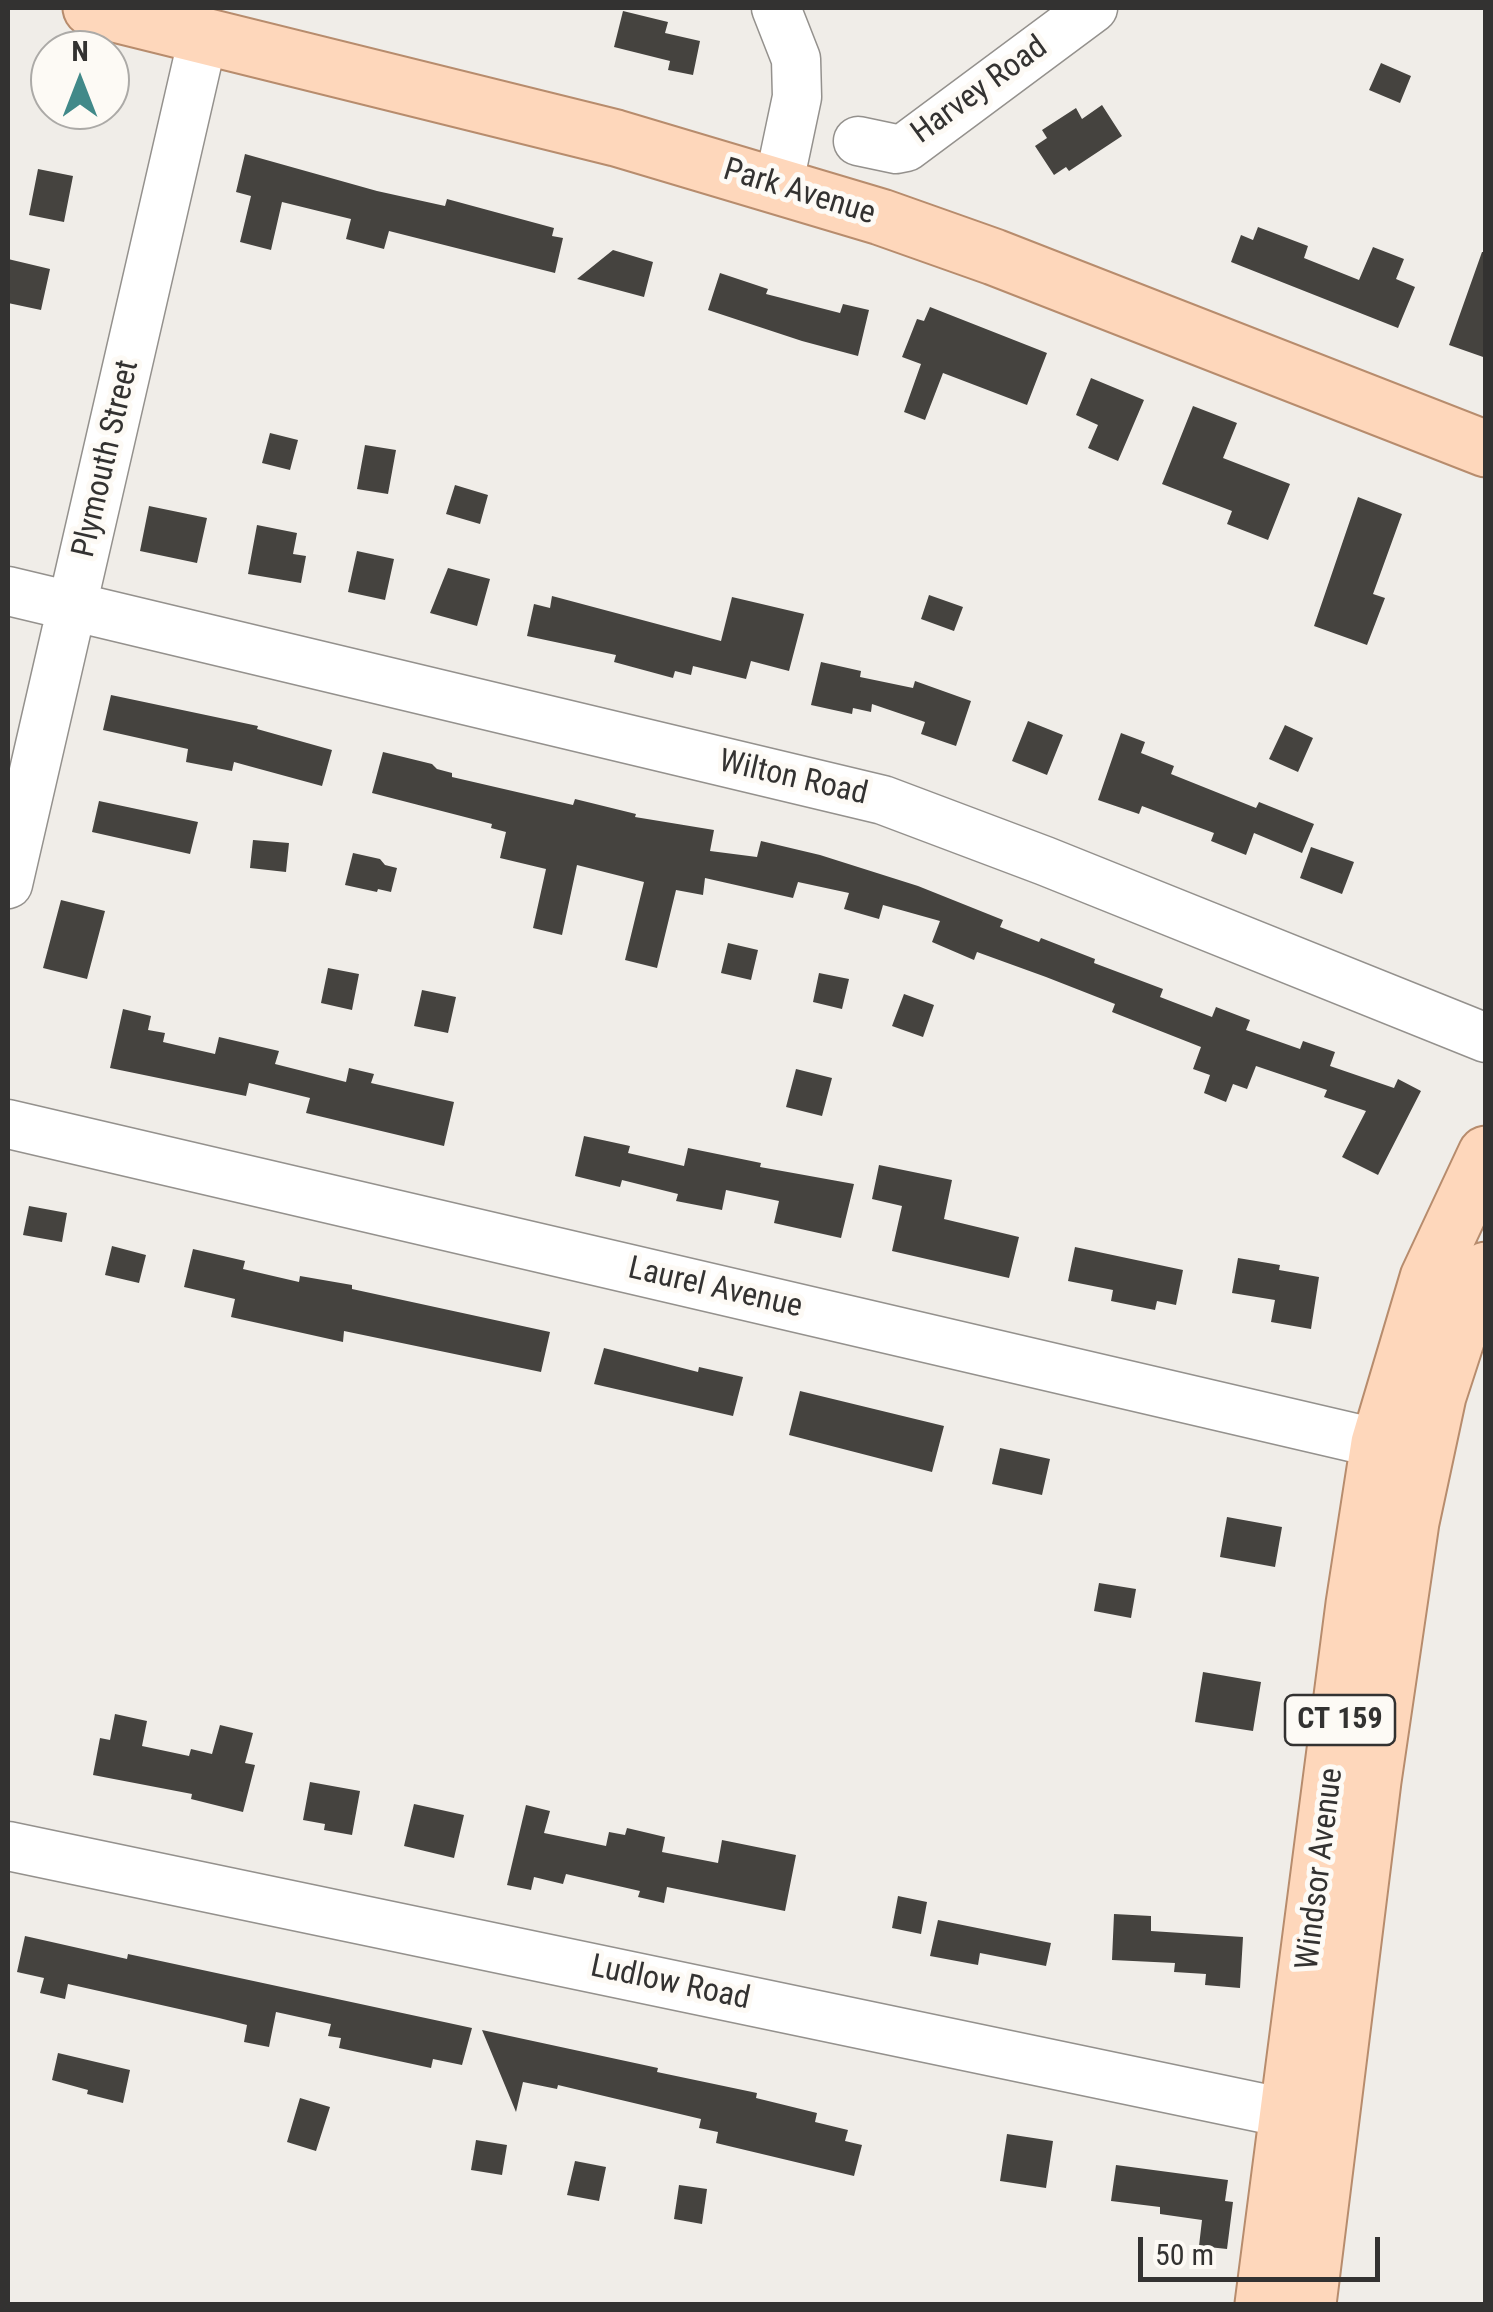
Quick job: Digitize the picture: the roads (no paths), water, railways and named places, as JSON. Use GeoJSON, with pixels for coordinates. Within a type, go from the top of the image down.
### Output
{"type":"FeatureCollection","features":[{"type":"Feature","properties":{"kind":"main road","name":"Park Avenue"},"geometry":{"type":"LineString","coordinates":[[91,8],[616,138],[881,217],[994,257],[1486,449]]}},
{"type":"Feature","properties":{"kind":"main road","name":"Windsor Avenue"},"geometry":{"type":"LineString","coordinates":[[1263,2304],[1311,2118],[1374,1782],[1401,1448],[1428,1278],[1486,1154]]}},
{"type":"Feature","properties":{"kind":"main road","name":"Windsor Avenue"},"geometry":{"type":"LineString","coordinates":[[1401,1448],[1486,1270]]}},
{"type":"Feature","properties":{"kind":"main road","name":"Windsor Avenue"},"geometry":{"type":"LineString","coordinates":[[1308,2304],[1311,2118]]}},
{"type":"Feature","properties":{"kind":"street"},"geometry":{"type":"LineString","coordinates":[[776,8],[796,58],[798,98],[778,186]]}},
{"type":"Feature","properties":{"kind":"street","name":"Harvey Road"},"geometry":{"type":"LineString","coordinates":[[858,141],[896,149],[906,146],[1093,8]]}},
{"type":"Feature","properties":{"kind":"street","name":"Plymouth Street"},"geometry":{"type":"LineString","coordinates":[[8,884],[204,33]]}},
{"type":"Feature","properties":{"kind":"street","name":"Wilton Road"},"geometry":{"type":"LineString","coordinates":[[8,591],[884,800],[1486,1038]]}},
{"type":"Feature","properties":{"kind":"street","name":"Laurel Avenue"},"geometry":{"type":"LineString","coordinates":[[8,1124],[1401,1448]]}},
{"type":"Feature","properties":{"kind":"street","name":"Ludlow Road"},"geometry":{"type":"LineString","coordinates":[[8,1846],[1311,2118]]}}]}
